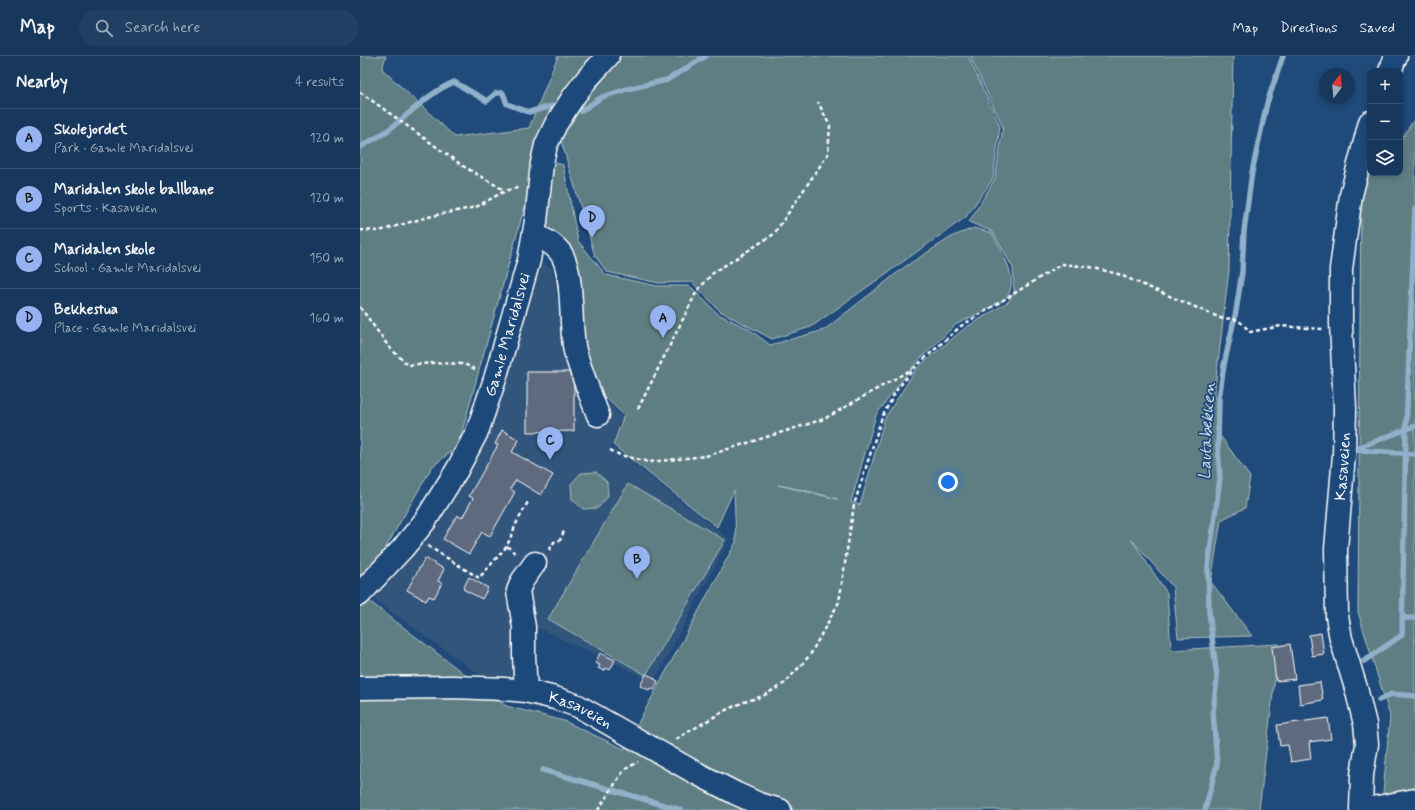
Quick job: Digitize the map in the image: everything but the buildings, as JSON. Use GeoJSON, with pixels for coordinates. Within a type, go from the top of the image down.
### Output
{"type":"FeatureCollection","features":[{"type":"Feature","properties":{"kind":"street","name":"Gamle Maridalsvei"},"geometry":{"type":"LineString","coordinates":[[360,594],[413,536],[439,499],[464,458],[477,432],[495,378],[523,283],[534,235],[543,158],[550,134],[574,96],[608,56]]}},
{"type":"Feature","properties":{"kind":"street"},"geometry":{"type":"LineString","coordinates":[[1391,68],[1396,56]]}},
{"type":"Feature","properties":{"kind":"street","name":"Kasaveien"},"geometry":{"type":"LineString","coordinates":[[1367,134],[1349,209],[1341,269],[1341,330],[1346,409],[1344,455],[1336,549],[1337,616],[1341,639],[1365,724],[1367,744],[1362,775],[1362,810],[1415,800]]}},
{"type":"Feature","properties":{"kind":"street"},"geometry":{"type":"LineString","coordinates":[[534,235],[547,240],[559,250],[562,255],[568,273],[575,350],[598,414]]}},
{"type":"Feature","properties":{"kind":"street"},"geometry":{"type":"LineString","coordinates":[[526,691],[524,626],[518,591],[522,581],[535,563]]}},
{"type":"Feature","properties":{"kind":"street","name":"Kasaveien"},"geometry":{"type":"LineString","coordinates":[[360,688],[454,687],[526,691],[555,698],[578,706],[656,751],[735,793],[759,804],[780,810]]}},
{"type":"Feature","properties":{"kind":"path"},"geometry":{"type":"LineString","coordinates":[[360,92],[463,166],[505,191]]}},
{"type":"Feature","properties":{"kind":"path"},"geometry":{"type":"LineString","coordinates":[[638,408],[697,291],[712,273],[774,234],[828,154],[830,126],[818,102]]}},
{"type":"Feature","properties":{"kind":"path"},"geometry":{"type":"LineString","coordinates":[[360,230],[379,231],[428,217],[476,207],[505,191],[528,185],[539,184]]}},
{"type":"Feature","properties":{"kind":"path"},"geometry":{"type":"LineString","coordinates":[[598,810],[624,770],[726,710],[763,696],[785,683],[810,655],[839,602],[854,505],[882,417],[896,391],[914,368],[961,326],[1062,264],[1090,267],[1118,274],[1223,319],[1230,318],[1240,320],[1250,332],[1281,326],[1341,330]]}},
{"type":"Feature","properties":{"kind":"path"},"geometry":{"type":"LineString","coordinates":[[360,307],[389,347],[408,365],[433,363],[464,364],[495,378]]}},
{"type":"Feature","properties":{"kind":"path"},"geometry":{"type":"LineString","coordinates":[[610,450],[620,455],[650,462],[706,456],[824,420],[914,368]]}},
{"type":"Feature","properties":{"kind":"path"},"geometry":{"type":"LineString","coordinates":[[413,536],[480,578],[507,546],[516,524],[529,500]]}},
{"type":"Feature","properties":{"kind":"path"},"geometry":{"type":"LineString","coordinates":[[535,563],[543,561],[554,542],[560,540],[565,529]]}},
{"type":"Feature","properties":{"kind":"shaded area"},"geometry":{"type":"Polygon","coordinates":[[[527,258],[552,268],[567,364],[622,416],[611,446],[729,539],[654,682],[536,627],[509,685],[492,684],[364,592],[463,474],[527,258]]]}},
{"type":"Feature","properties":{"kind":"green space"},"geometry":{"type":"Polygon","coordinates":[[[360,56],[386,56],[382,69],[455,137],[529,128],[558,56],[603,56],[547,126],[458,446],[432,467],[379,559],[360,575],[360,56]]]}},
{"type":"Feature","properties":{"kind":"green space"},"geometry":{"type":"Polygon","coordinates":[[[617,56],[968,56],[1000,126],[993,179],[966,217],[811,327],[772,339],[720,311],[692,282],[659,283],[607,272],[595,256],[558,130],[600,83],[617,56]]]}},
{"type":"Feature","properties":{"kind":"green space"},"geometry":{"type":"Polygon","coordinates":[[[970,56],[1233,56],[1229,270],[1215,388],[1216,430],[1250,477],[1245,508],[1221,520],[1211,582],[1252,636],[1178,638],[1173,587],[1131,539],[1167,593],[1171,650],[1279,644],[1259,810],[360,810],[360,594],[506,706],[564,721],[624,749],[736,542],[734,490],[717,527],[613,445],[624,415],[568,363],[555,268],[530,215],[545,160],[563,165],[578,241],[606,275],[657,286],[690,286],[718,314],[749,329],[770,345],[824,330],[906,266],[953,236],[974,228],[992,233],[1009,268],[1011,286],[1009,294],[1003,301],[955,325],[913,366],[876,415],[851,502],[860,505],[885,418],[916,369],[965,328],[1008,302],[1014,292],[1013,268],[993,232],[969,222],[995,179],[1003,127],[970,56]],[[778,485],[838,499],[808,491],[778,485]]]}},
{"type":"Feature","properties":{"kind":"green space"},"geometry":{"type":"Polygon","coordinates":[[[1415,118],[1415,797],[1382,804],[1390,716],[1358,612],[1361,182],[1368,176],[1403,176],[1403,136],[1415,118]]]}},
{"type":"Feature","properties":{"kind":"green space"},"geometry":{"type":"Polygon","coordinates":[[[596,472],[607,482],[608,496],[598,508],[583,509],[572,499],[571,484],[581,473],[596,472]]]}},
{"type":"Feature","properties":{"kind":"green space"},"geometry":{"type":"Polygon","coordinates":[[[628,484],[725,540],[646,675],[548,619],[628,484]]]}},
{"type":"Feature","properties":{"kind":"waterway"},"geometry":{"type":"LineString","coordinates":[[581,111],[602,97],[627,89],[667,80],[706,56]]}},
{"type":"Feature","properties":{"kind":"waterway","name":"Lautabekken"},"geometry":{"type":"LineString","coordinates":[[1205,810],[1217,764],[1213,712],[1217,678],[1209,612],[1208,567],[1220,478],[1218,447],[1219,398],[1242,272],[1244,231],[1252,172],[1267,103],[1283,56]]}},
{"type":"Feature","properties":{"kind":"waterway"},"geometry":{"type":"LineString","coordinates":[[360,147],[387,131],[427,98],[454,82],[487,101],[496,93],[503,93],[507,104],[529,112],[553,106]]}},
{"type":"Feature","properties":{"kind":"waterway"},"geometry":{"type":"LineString","coordinates":[[1364,661],[1402,635],[1406,429],[1415,209]]}},
{"type":"Feature","properties":{"kind":"waterway"},"geometry":{"type":"LineString","coordinates":[[1352,450],[1415,426]]}},
{"type":"Feature","properties":{"kind":"waterway"},"geometry":{"type":"LineString","coordinates":[[1354,450],[1415,454]]}},
{"type":"Feature","properties":{"kind":"waterway"},"geometry":{"type":"LineString","coordinates":[[1402,618],[1415,618]]}},
{"type":"Feature","properties":{"kind":"waterway"},"geometry":{"type":"LineString","coordinates":[[1379,700],[1392,694],[1415,696]]}},
{"type":"Feature","properties":{"kind":"waterway"},"geometry":{"type":"LineString","coordinates":[[543,770],[681,810]]}},
{"type":"Feature","properties":{"kind":"place","name":"Bekkestua"},"geometry":{"type":"Point","coordinates":[592,238]}},
{"type":"Feature","properties":{"kind":"place","name":"Skolejordet"},"geometry":{"type":"Point","coordinates":[663,338]}},
{"type":"Feature","properties":{"kind":"place","name":"Maridalen skole"},"geometry":{"type":"Point","coordinates":[550,460]}},
{"type":"Feature","properties":{"kind":"place","name":"Maridalen skole ballbane"},"geometry":{"type":"Point","coordinates":[637,579]}}]}
